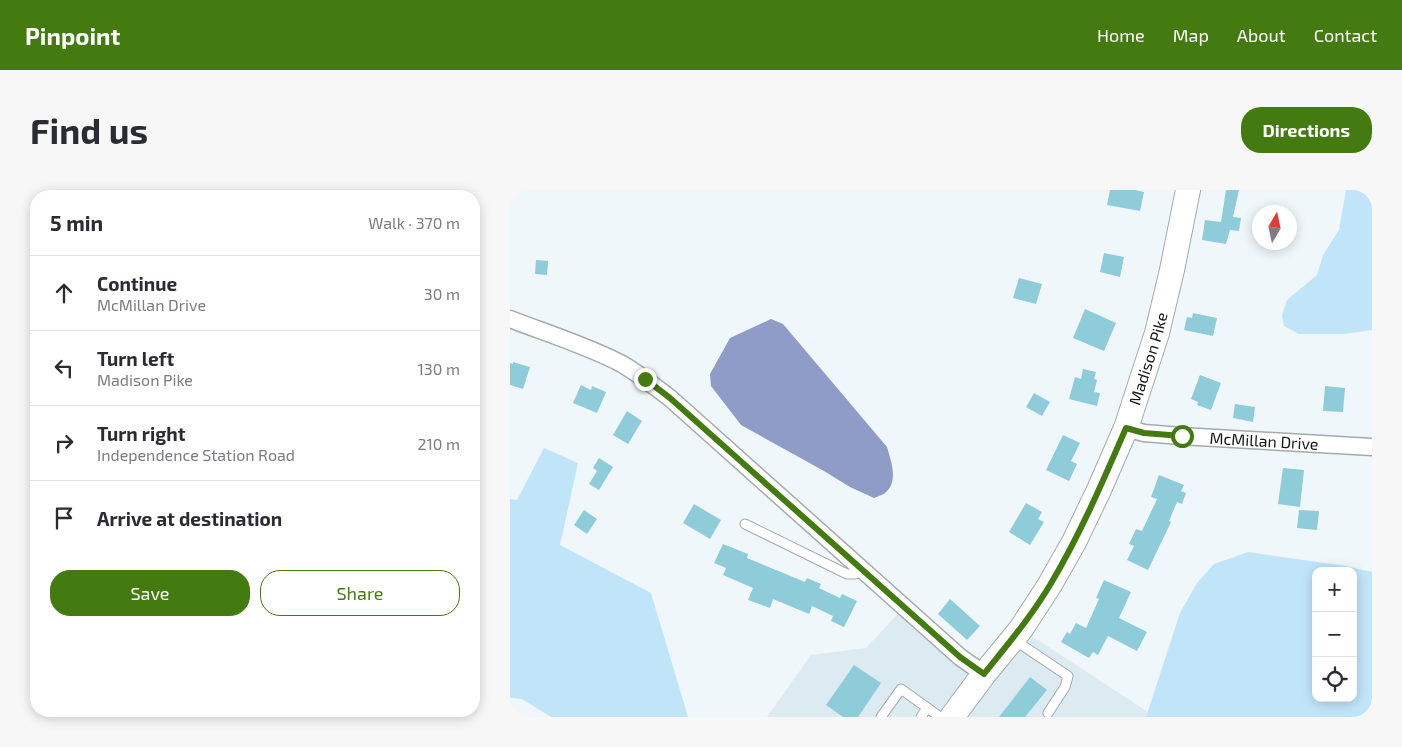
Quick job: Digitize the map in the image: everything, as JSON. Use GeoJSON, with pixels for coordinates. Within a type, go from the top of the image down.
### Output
{"type":"FeatureCollection","features":[{"type":"Feature","properties":{"kind":"main road","name":"Madison Pike"},"geometry":{"type":"LineString","coordinates":[[952,717],[1013,638],[1049,586],[1074,542],[1098,492],[1126,428],[1157,333],[1188,190]]}},
{"type":"Feature","properties":{"kind":"street"},"geometry":{"type":"LineString","coordinates":[[510,319],[591,350],[622,364],[645,379],[670,398],[960,657],[984,674]]}},
{"type":"Feature","properties":{"kind":"street","name":"McMillan Drive"},"geometry":{"type":"LineString","coordinates":[[1126,428],[1144,433],[1182,436],[1372,447]]}},
{"type":"Feature","properties":{"kind":"lane"},"geometry":{"type":"LineString","coordinates":[[745,524],[847,574],[863,571]]}},
{"type":"Feature","properties":{"kind":"lane"},"geometry":{"type":"LineString","coordinates":[[1013,638],[1068,676],[1066,687],[1048,713]]}},
{"type":"Feature","properties":{"kind":"lane"},"geometry":{"type":"LineString","coordinates":[[880,717],[901,689],[940,717]]}},
{"type":"Feature","properties":{"kind":"lane"},"geometry":{"type":"LineString","coordinates":[[921,717],[927,708]]}},
{"type":"Feature","properties":{"kind":"shaded area"},"geometry":{"type":"Polygon","coordinates":[[[1346,190],[1372,190],[1372,330],[1343,334],[1299,334],[1284,326],[1282,315],[1287,300],[1317,275],[1323,255],[1339,230],[1346,190]]]}},
{"type":"Feature","properties":{"kind":"shaded area"},"geometry":{"type":"Polygon","coordinates":[[[771,319],[783,324],[887,447],[893,477],[892,483],[884,494],[874,498],[850,487],[741,425],[711,386],[710,374],[730,338],[771,319]]]}},
{"type":"Feature","properties":{"kind":"shaded area"},"geometry":{"type":"Polygon","coordinates":[[[544,448],[578,463],[560,545],[651,593],[688,717],[551,717],[522,699],[510,698],[510,499],[517,500],[544,448]]]}},
{"type":"Feature","properties":{"kind":"shaded area"},"geometry":{"type":"Polygon","coordinates":[[[1248,552],[1350,567],[1312,567],[1312,702],[1357,702],[1357,569],[1372,572],[1372,717],[1146,717],[1180,613],[1197,583],[1214,564],[1248,552]]]}},
{"type":"Feature","properties":{"kind":"shaded area"},"geometry":{"type":"Polygon","coordinates":[[[904,607],[984,674],[1021,629],[1148,712],[1146,717],[767,717],[811,655],[866,648],[904,607]]]}},
{"type":"Feature","properties":{"kind":"building"},"geometry":{"type":"Polygon","coordinates":[[[1110,190],[1144,192],[1140,211],[1107,205],[1110,190]]]}},
{"type":"Feature","properties":{"kind":"building"},"geometry":{"type":"Polygon","coordinates":[[[1226,190],[1239,190],[1233,217],[1241,218],[1239,231],[1230,230],[1226,244],[1202,240],[1205,220],[1221,222],[1226,190]]]}},
{"type":"Feature","properties":{"kind":"building"},"geometry":{"type":"Polygon","coordinates":[[[1104,253],[1124,257],[1120,277],[1100,272],[1104,253]]]}},
{"type":"Feature","properties":{"kind":"building"},"geometry":{"type":"Polygon","coordinates":[[[536,260],[548,261],[547,275],[535,274],[536,260]]]}},
{"type":"Feature","properties":{"kind":"building"},"geometry":{"type":"Polygon","coordinates":[[[1019,278],[1042,284],[1036,304],[1013,298],[1019,278]]]}},
{"type":"Feature","properties":{"kind":"building"},"geometry":{"type":"Polygon","coordinates":[[[1085,309],[1116,323],[1104,351],[1073,338],[1085,309]]]}},
{"type":"Feature","properties":{"kind":"building"},"geometry":{"type":"Polygon","coordinates":[[[1193,313],[1217,318],[1213,336],[1184,330],[1187,317],[1192,318],[1193,313]]]}},
{"type":"Feature","properties":{"kind":"building"},"geometry":{"type":"Polygon","coordinates":[[[513,362],[530,367],[523,389],[510,385],[510,363],[513,364],[513,362]]]}},
{"type":"Feature","properties":{"kind":"building"},"geometry":{"type":"Polygon","coordinates":[[[1083,369],[1096,372],[1094,379],[1097,380],[1094,392],[1100,393],[1097,406],[1069,399],[1075,377],[1081,379],[1083,369]]]}},
{"type":"Feature","properties":{"kind":"building"},"geometry":{"type":"Polygon","coordinates":[[[1200,375],[1221,383],[1211,410],[1197,405],[1198,402],[1191,399],[1200,375]]]}},
{"type":"Feature","properties":{"kind":"building"},"geometry":{"type":"Polygon","coordinates":[[[581,385],[591,390],[592,386],[606,392],[597,413],[573,403],[581,385]]]}},
{"type":"Feature","properties":{"kind":"building"},"geometry":{"type":"Polygon","coordinates":[[[1325,386],[1345,388],[1343,412],[1323,411],[1325,386]]]}},
{"type":"Feature","properties":{"kind":"building"},"geometry":{"type":"Polygon","coordinates":[[[1034,393],[1050,402],[1042,416],[1026,407],[1034,393]]]}},
{"type":"Feature","properties":{"kind":"building"},"geometry":{"type":"Polygon","coordinates":[[[1235,404],[1255,407],[1253,422],[1233,418],[1235,404]]]}},
{"type":"Feature","properties":{"kind":"building"},"geometry":{"type":"Polygon","coordinates":[[[627,411],[642,421],[628,444],[613,435],[627,411]]]}},
{"type":"Feature","properties":{"kind":"building"},"geometry":{"type":"Polygon","coordinates":[[[1063,435],[1080,443],[1071,461],[1077,464],[1069,481],[1046,470],[1063,435]]]}},
{"type":"Feature","properties":{"kind":"building"},"geometry":{"type":"Polygon","coordinates":[[[599,458],[613,467],[599,490],[589,484],[597,471],[593,468],[599,458]]]}},
{"type":"Feature","properties":{"kind":"building"},"geometry":{"type":"Polygon","coordinates":[[[1283,468],[1304,470],[1300,507],[1278,504],[1283,468]]]}},
{"type":"Feature","properties":{"kind":"building"},"geometry":{"type":"Polygon","coordinates":[[[1159,475],[1184,485],[1181,491],[1186,493],[1182,504],[1177,502],[1169,521],[1171,522],[1148,570],[1127,560],[1134,546],[1129,544],[1136,529],[1142,531],[1157,499],[1151,497],[1159,475]]]}},
{"type":"Feature","properties":{"kind":"building"},"geometry":{"type":"Polygon","coordinates":[[[1026,503],[1042,512],[1038,519],[1044,522],[1030,545],[1009,532],[1026,503]]]}},
{"type":"Feature","properties":{"kind":"building"},"geometry":{"type":"Polygon","coordinates":[[[694,504],[721,520],[710,539],[683,523],[694,504]]]}},
{"type":"Feature","properties":{"kind":"building"},"geometry":{"type":"Polygon","coordinates":[[[584,510],[597,519],[587,534],[574,525],[584,510]]]}},
{"type":"Feature","properties":{"kind":"building"},"geometry":{"type":"Polygon","coordinates":[[[1299,510],[1319,511],[1317,530],[1297,528],[1299,510]]]}},
{"type":"Feature","properties":{"kind":"building"},"geometry":{"type":"Polygon","coordinates":[[[723,544],[748,554],[747,558],[805,582],[807,578],[821,584],[819,588],[840,598],[842,594],[857,601],[844,627],[831,621],[833,616],[812,606],[809,614],[773,599],[770,608],[748,600],[753,588],[723,575],[726,568],[714,563],[723,544]]]}},
{"type":"Feature","properties":{"kind":"building"},"geometry":{"type":"Polygon","coordinates":[[[1104,580],[1131,592],[1119,618],[1147,632],[1137,651],[1108,636],[1098,655],[1093,652],[1089,658],[1061,642],[1067,632],[1070,634],[1076,623],[1086,628],[1099,599],[1096,598],[1104,580]]]}},
{"type":"Feature","properties":{"kind":"building"},"geometry":{"type":"Polygon","coordinates":[[[950,599],[980,626],[967,640],[938,614],[950,599]]]}},
{"type":"Feature","properties":{"kind":"building"},"geometry":{"type":"Polygon","coordinates":[[[854,665],[881,683],[858,717],[843,717],[826,705],[854,665]]]}},
{"type":"Feature","properties":{"kind":"building"},"geometry":{"type":"Polygon","coordinates":[[[1030,677],[1047,690],[1025,717],[999,717],[1030,677]]]}},
{"type":"Feature","properties":{"kind":"route"},"geometry":{"type":"LineString","coordinates":[[645,379],[670,398],[960,657],[984,674],[1021,629],[1049,586],[1074,542],[1126,428],[1144,433],[1182,436]]}}]}
